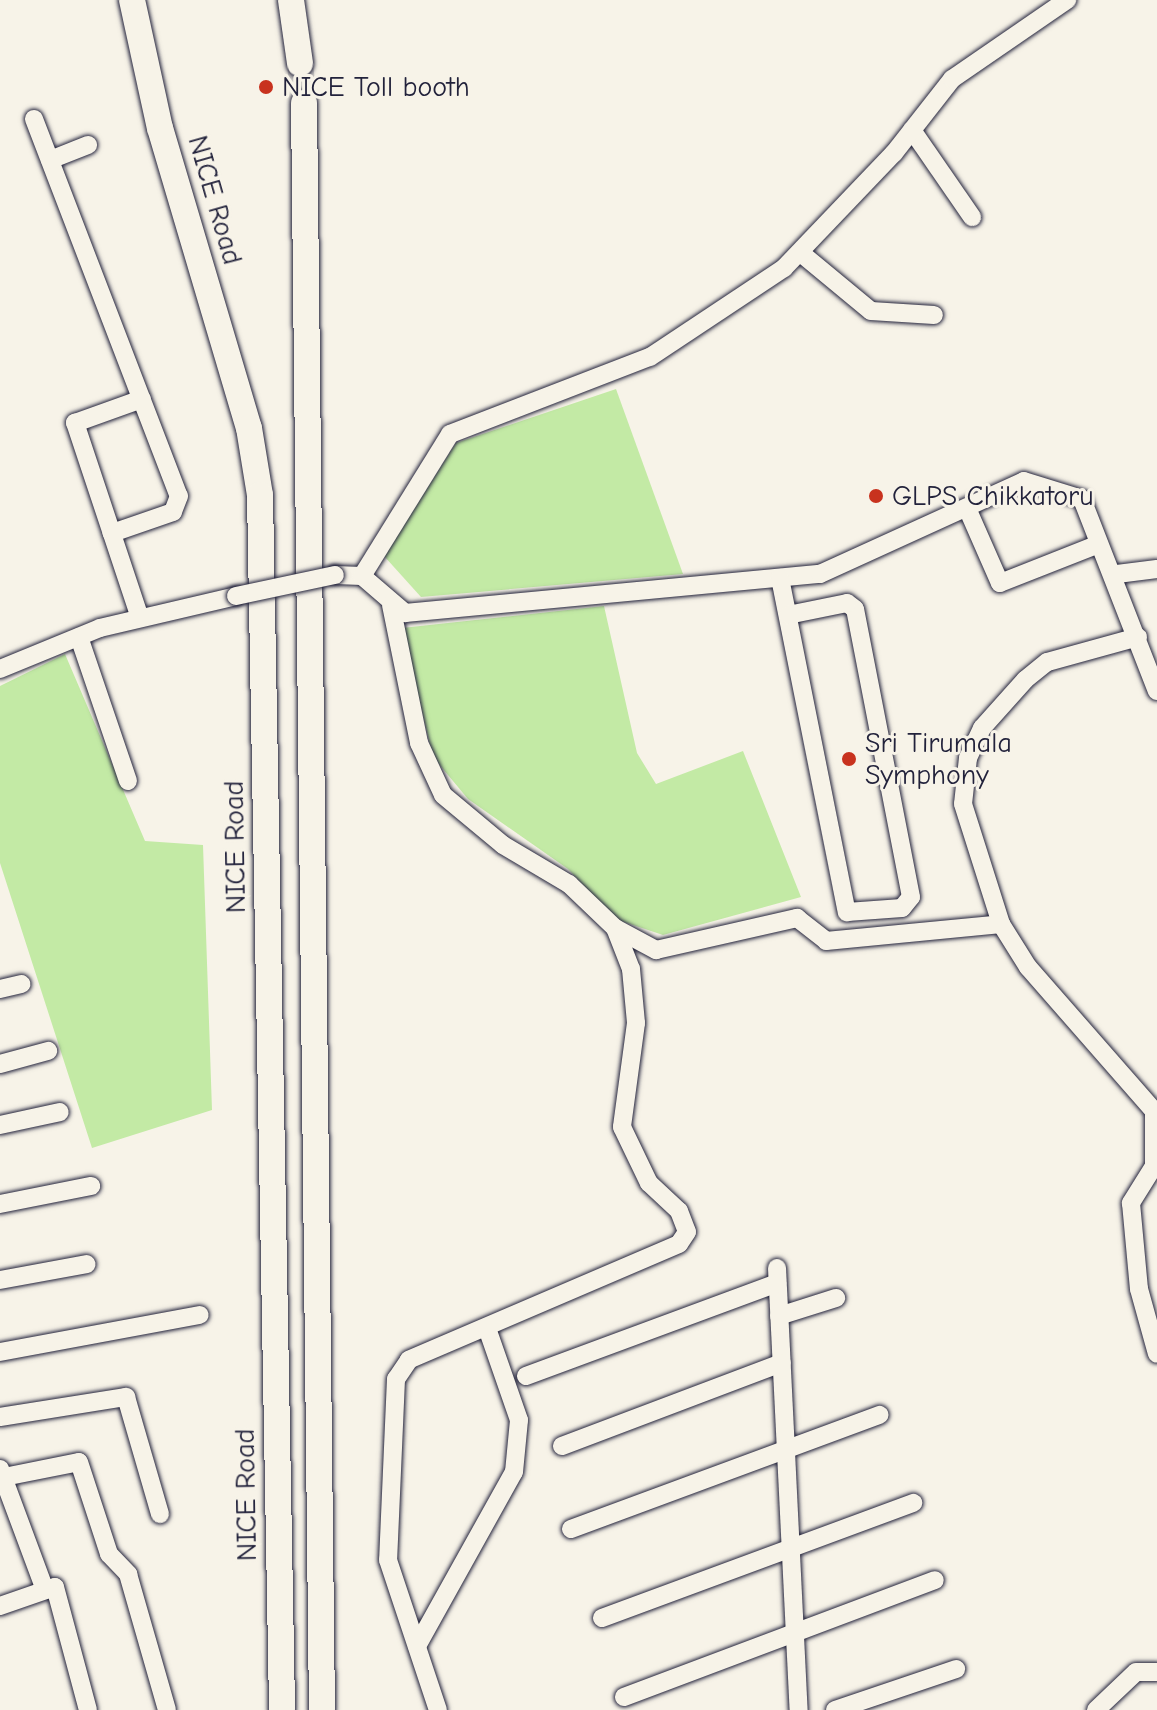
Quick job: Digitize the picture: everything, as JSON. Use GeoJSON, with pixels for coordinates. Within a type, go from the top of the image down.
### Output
{"type":"FeatureCollection","features":[{"type":"Feature","properties":{"kind":"highway","name":"NICE Road"},"geometry":{"type":"LineString","coordinates":[[132,0],[160,128],[249,428],[260,495],[282,1710]]}},
{"type":"Feature","properties":{"kind":"highway"},"geometry":{"type":"LineString","coordinates":[[291,0],[300,63]]}},
{"type":"Feature","properties":{"kind":"highway"},"geometry":{"type":"LineString","coordinates":[[304,103],[322,1710]]}},
{"type":"Feature","properties":{"kind":"street"},"geometry":{"type":"LineString","coordinates":[[362,576],[450,434],[650,357],[802,254],[912,130],[952,79],[1067,0]]}},
{"type":"Feature","properties":{"kind":"street"},"geometry":{"type":"LineString","coordinates":[[34,119],[142,399],[179,505],[112,533]]}},
{"type":"Feature","properties":{"kind":"street"},"geometry":{"type":"LineString","coordinates":[[912,130],[972,217]]}},
{"type":"Feature","properties":{"kind":"street"},"geometry":{"type":"LineString","coordinates":[[50,160],[88,145]]}},
{"type":"Feature","properties":{"kind":"street"},"geometry":{"type":"LineString","coordinates":[[802,254],[871,311],[934,315]]}},
{"type":"Feature","properties":{"kind":"street"},"geometry":{"type":"LineString","coordinates":[[140,618],[75,423],[142,399]]}},
{"type":"Feature","properties":{"kind":"street"},"geometry":{"type":"LineString","coordinates":[[0,669],[79,637],[140,618],[335,575],[362,576],[391,605],[405,613],[820,574],[1024,481],[1082,499],[1099,544],[1117,574],[1157,691]]}},
{"type":"Feature","properties":{"kind":"street"},"geometry":{"type":"LineString","coordinates":[[967,508],[1000,583],[1099,544]]}},
{"type":"Feature","properties":{"kind":"street"},"geometry":{"type":"LineString","coordinates":[[1117,574],[1157,569]]}},
{"type":"Feature","properties":{"kind":"street"},"geometry":{"type":"LineString","coordinates":[[788,577],[847,912],[902,908],[911,897],[855,609],[847,603],[796,614]]}},
{"type":"Feature","properties":{"kind":"street"},"geometry":{"type":"LineString","coordinates":[[391,605],[404,690],[443,795],[503,845],[569,884],[615,928],[656,950],[797,918],[826,941],[1001,924]]}},
{"type":"Feature","properties":{"kind":"street"},"geometry":{"type":"LineString","coordinates":[[79,637],[128,781]]}},
{"type":"Feature","properties":{"kind":"street"},"geometry":{"type":"LineString","coordinates":[[1138,637],[1047,662],[982,728],[968,758],[963,804],[1001,924],[1028,967],[1155,1110],[1154,1166],[1131,1203],[1139,1289],[1157,1354]]}},
{"type":"Feature","properties":{"kind":"street"},"geometry":{"type":"LineString","coordinates":[[438,1710],[388,1560],[396,1379],[409,1360],[679,1244],[687,1232],[679,1211],[657,1196],[622,1127],[636,1023],[631,969],[615,928]]}},
{"type":"Feature","properties":{"kind":"street"},"geometry":{"type":"LineString","coordinates":[[0,989],[21,984]]}},
{"type":"Feature","properties":{"kind":"street"},"geometry":{"type":"LineString","coordinates":[[0,1064],[48,1051]]}},
{"type":"Feature","properties":{"kind":"street"},"geometry":{"type":"LineString","coordinates":[[0,1125],[60,1112]]}},
{"type":"Feature","properties":{"kind":"street"},"geometry":{"type":"LineString","coordinates":[[0,1204],[91,1186]]}},
{"type":"Feature","properties":{"kind":"street"},"geometry":{"type":"LineString","coordinates":[[0,1280],[87,1264]]}},
{"type":"Feature","properties":{"kind":"street"},"geometry":{"type":"LineString","coordinates":[[526,1376],[777,1275],[799,1710]]}},
{"type":"Feature","properties":{"kind":"street"},"geometry":{"type":"LineString","coordinates":[[779,1316],[836,1298]]}},
{"type":"Feature","properties":{"kind":"street"},"geometry":{"type":"LineString","coordinates":[[0,1352],[200,1315]]}},
{"type":"Feature","properties":{"kind":"street"},"geometry":{"type":"LineString","coordinates":[[417,1646],[514,1472],[519,1420],[487,1328]]}},
{"type":"Feature","properties":{"kind":"street"},"geometry":{"type":"LineString","coordinates":[[562,1446],[782,1363]]}},
{"type":"Feature","properties":{"kind":"street"},"geometry":{"type":"LineString","coordinates":[[0,1417],[126,1397],[160,1514]]}},
{"type":"Feature","properties":{"kind":"street"},"geometry":{"type":"LineString","coordinates":[[571,1529],[786,1447],[880,1415]]}},
{"type":"Feature","properties":{"kind":"street"},"geometry":{"type":"LineString","coordinates":[[45,1590],[2,1473],[79,1462],[109,1554],[128,1574],[167,1710]]}},
{"type":"Feature","properties":{"kind":"street"},"geometry":{"type":"LineString","coordinates":[[602,1618],[913,1503]]}},
{"type":"Feature","properties":{"kind":"street"},"geometry":{"type":"LineString","coordinates":[[624,1697],[935,1580]]}},
{"type":"Feature","properties":{"kind":"street"},"geometry":{"type":"LineString","coordinates":[[0,1606],[55,1587],[88,1710]]}},
{"type":"Feature","properties":{"kind":"street"},"geometry":{"type":"LineString","coordinates":[[835,1710],[956,1669]]}},
{"type":"Feature","properties":{"kind":"street"},"geometry":{"type":"LineString","coordinates":[[1096,1710],[1136,1672],[1157,1672]]}},
{"type":"Feature","properties":{"kind":"green space"},"geometry":{"type":"Polygon","coordinates":[[[616,389],[683,574],[421,597],[384,556],[456,443],[616,389]]]}},
{"type":"Feature","properties":{"kind":"green space"},"geometry":{"type":"Polygon","coordinates":[[[604,606],[637,753],[656,784],[743,751],[801,897],[663,935],[615,919],[568,869],[468,799],[433,757],[402,628],[604,606]]]}},
{"type":"Feature","properties":{"kind":"green space"},"geometry":{"type":"Polygon","coordinates":[[[65,654],[145,841],[203,845],[212,1110],[92,1148],[0,863],[0,686],[65,654]]]}},
{"type":"Feature","properties":{"kind":"tunnel"},"geometry":{"type":"LineString","coordinates":[[300,63],[304,103]]}},
{"type":"Feature","properties":{"kind":"place","name":"NICE Toll booth"},"geometry":{"type":"Point","coordinates":[266,87]}},
{"type":"Feature","properties":{"kind":"place","name":"GLPS Chikkatoru"},"geometry":{"type":"Point","coordinates":[876,496]}},
{"type":"Feature","properties":{"kind":"place","name":"Sri Tirumala Symphony"},"geometry":{"type":"Point","coordinates":[849,759]}}]}
